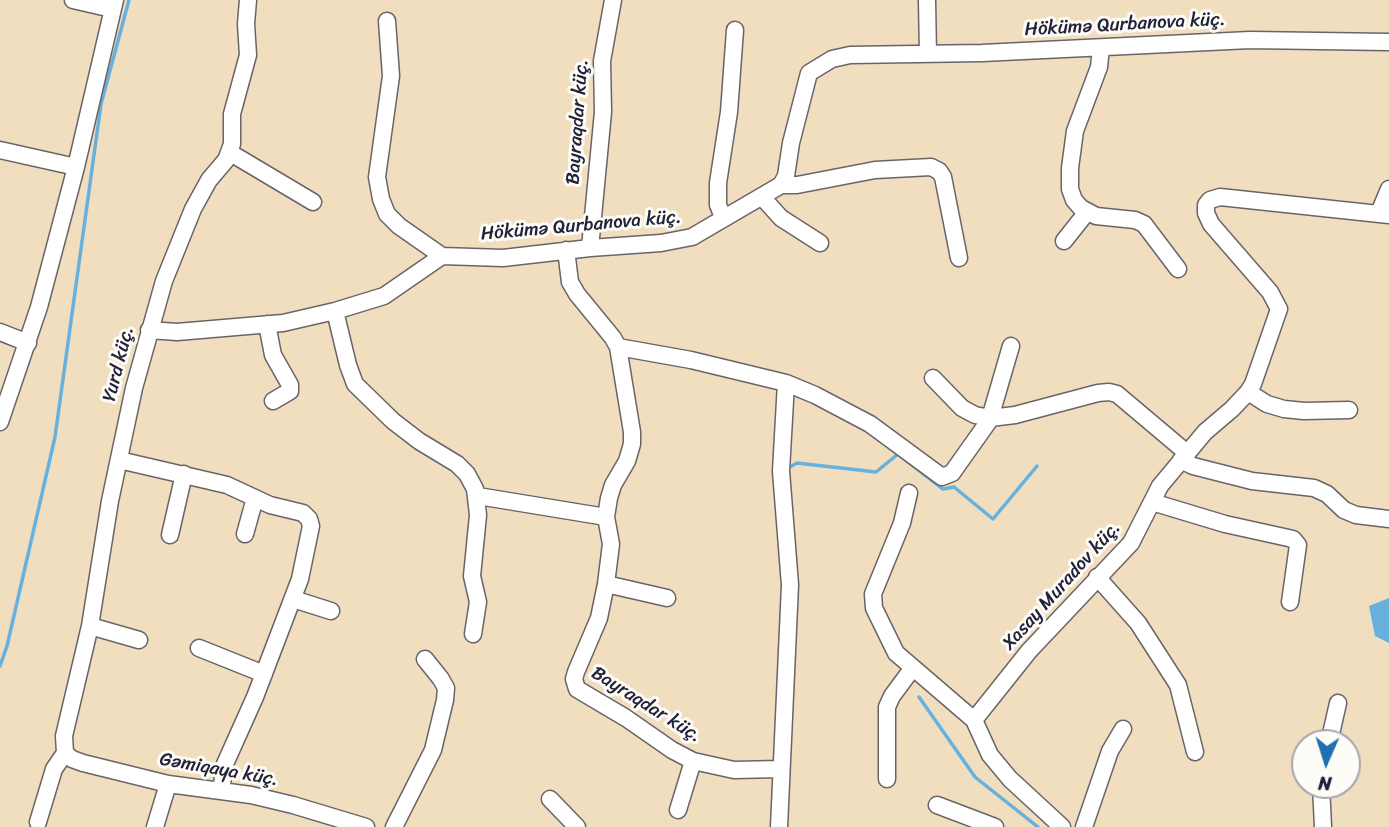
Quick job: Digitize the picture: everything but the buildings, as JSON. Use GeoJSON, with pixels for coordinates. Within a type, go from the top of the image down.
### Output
{"type":"FeatureCollection","features":[{"type":"Feature","properties":{"kind":"street"},"geometry":{"type":"LineString","coordinates":[[2,411],[28,343],[76,167],[113,4],[74,0]]}},
{"type":"Feature","properties":{"kind":"street","name":"Yurd küç."},"geometry":{"type":"LineString","coordinates":[[65,753],[64,736],[90,626],[110,501],[149,330],[164,281],[193,209],[232,144],[232,114],[248,55],[248,0]]}},
{"type":"Feature","properties":{"kind":"street","name":"Bayraqdar küç."},"geometry":{"type":"LineString","coordinates":[[590,248],[603,112],[602,61],[613,0]]}},
{"type":"Feature","properties":{"kind":"street"},"geometry":{"type":"LineString","coordinates":[[927,0],[928,54]]}},
{"type":"Feature","properties":{"kind":"street"},"geometry":{"type":"LineString","coordinates":[[149,330],[177,332],[283,323],[335,311],[384,296],[442,256],[399,226],[387,214],[381,199],[377,177],[391,76],[387,22]]}},
{"type":"Feature","properties":{"kind":"street"},"geometry":{"type":"LineString","coordinates":[[723,218],[719,205],[718,183],[729,111],[735,30]]}},
{"type":"Feature","properties":{"kind":"street","name":"Hökümə Qurbanova küç."},"geometry":{"type":"LineString","coordinates":[[442,256],[503,258],[677,241],[704,231],[781,185],[786,176],[791,143],[809,73],[832,59],[850,55],[1101,48],[1250,40],[1389,42]]}},
{"type":"Feature","properties":{"kind":"street"},"geometry":{"type":"LineString","coordinates":[[1101,48],[1099,67],[1075,131],[1070,189],[1074,200],[1087,212],[1096,216],[1135,219],[1144,224],[1178,269]]}},
{"type":"Feature","properties":{"kind":"street"},"geometry":{"type":"LineString","coordinates":[[0,150],[76,167]]}},
{"type":"Feature","properties":{"kind":"street"},"geometry":{"type":"LineString","coordinates":[[229,152],[313,202]]}},
{"type":"Feature","properties":{"kind":"street"},"geometry":{"type":"LineString","coordinates":[[781,185],[797,185],[875,170],[931,167],[943,177],[959,258]]}},
{"type":"Feature","properties":{"kind":"street"},"geometry":{"type":"LineString","coordinates":[[1384,214],[1389,189]]}},
{"type":"Feature","properties":{"kind":"street"},"geometry":{"type":"LineString","coordinates":[[762,197],[780,218],[820,243]]}},
{"type":"Feature","properties":{"kind":"street","name":"Xasay Muradov küç."},"geometry":{"type":"LineString","coordinates":[[974,720],[1029,651],[1137,535],[1160,486],[1184,456],[1205,432],[1248,393],[1279,309],[1270,292],[1210,224],[1206,205],[1210,200],[1220,197],[1384,214]]}},
{"type":"Feature","properties":{"kind":"street"},"geometry":{"type":"LineString","coordinates":[[1064,240],[1087,212]]}},
{"type":"Feature","properties":{"kind":"street","name":"Bayraqdar küç."},"geometry":{"type":"LineString","coordinates":[[566,250],[570,282],[618,347],[632,444],[627,461],[613,485],[607,517],[611,544],[606,584],[599,618],[574,678],[576,689],[693,761],[734,770],[780,769]]}},
{"type":"Feature","properties":{"kind":"street"},"geometry":{"type":"LineString","coordinates":[[335,311],[355,384],[393,421],[419,441],[457,464],[467,474],[478,496],[472,576],[478,602],[473,634]]}},
{"type":"Feature","properties":{"kind":"street"},"geometry":{"type":"LineString","coordinates":[[268,324],[273,355],[290,384],[290,391],[273,401]]}},
{"type":"Feature","properties":{"kind":"street"},"geometry":{"type":"LineString","coordinates":[[0,332],[28,343]]}},
{"type":"Feature","properties":{"kind":"street"},"geometry":{"type":"LineString","coordinates":[[618,347],[691,360],[786,383],[870,424],[942,477],[952,473],[990,418],[1011,346]]}},
{"type":"Feature","properties":{"kind":"street"},"geometry":{"type":"LineString","coordinates":[[933,378],[962,408],[975,415],[990,418],[1015,415],[1109,392],[1117,394],[1194,466],[1252,481],[1314,488],[1327,494],[1344,510],[1356,515],[1389,519]]}},
{"type":"Feature","properties":{"kind":"street"},"geometry":{"type":"LineString","coordinates":[[779,827],[790,586],[781,471],[786,383]]}},
{"type":"Feature","properties":{"kind":"street"},"geometry":{"type":"LineString","coordinates":[[1248,393],[1267,404],[1284,409],[1349,410]]}},
{"type":"Feature","properties":{"kind":"street"},"geometry":{"type":"LineString","coordinates":[[119,460],[227,485],[282,510],[303,513],[309,519],[311,526],[293,599],[225,764],[221,791]]}},
{"type":"Feature","properties":{"kind":"street"},"geometry":{"type":"LineString","coordinates":[[170,535],[184,474]]}},
{"type":"Feature","properties":{"kind":"street"},"geometry":{"type":"LineString","coordinates":[[909,493],[902,523],[873,594],[874,608],[886,636],[896,653],[974,720],[990,755],[1010,779],[1062,827]]}},
{"type":"Feature","properties":{"kind":"street"},"geometry":{"type":"LineString","coordinates":[[478,496],[607,517]]}},
{"type":"Feature","properties":{"kind":"street"},"geometry":{"type":"LineString","coordinates":[[245,534],[255,498]]}},
{"type":"Feature","properties":{"kind":"street"},"geometry":{"type":"LineString","coordinates":[[1152,502],[1225,524],[1293,539],[1298,545],[1290,602]]}},
{"type":"Feature","properties":{"kind":"street"},"geometry":{"type":"LineString","coordinates":[[1097,577],[1138,623],[1178,685],[1195,752]]}},
{"type":"Feature","properties":{"kind":"street"},"geometry":{"type":"LineString","coordinates":[[606,584],[667,598]]}},
{"type":"Feature","properties":{"kind":"street"},"geometry":{"type":"LineString","coordinates":[[293,599],[331,611]]}},
{"type":"Feature","properties":{"kind":"street"},"geometry":{"type":"LineString","coordinates":[[90,626],[139,640]]}},
{"type":"Feature","properties":{"kind":"street"},"geometry":{"type":"LineString","coordinates":[[199,648],[264,674]]}},
{"type":"Feature","properties":{"kind":"street"},"geometry":{"type":"LineString","coordinates":[[394,827],[433,750],[445,700],[446,688],[425,659]]}},
{"type":"Feature","properties":{"kind":"street"},"geometry":{"type":"LineString","coordinates":[[887,779],[887,707],[912,668]]}},
{"type":"Feature","properties":{"kind":"street"},"geometry":{"type":"LineString","coordinates":[[1332,729],[1338,703]]}},
{"type":"Feature","properties":{"kind":"street"},"geometry":{"type":"LineString","coordinates":[[1084,827],[1110,751],[1123,729]]}},
{"type":"Feature","properties":{"kind":"street"},"geometry":{"type":"LineString","coordinates":[[38,822],[54,769],[65,753]]}},
{"type":"Feature","properties":{"kind":"street","name":"Gəmiqaya küç."},"geometry":{"type":"LineString","coordinates":[[65,753],[83,763],[168,784],[293,805],[359,826]]}},
{"type":"Feature","properties":{"kind":"street"},"geometry":{"type":"LineString","coordinates":[[678,810],[693,761]]}},
{"type":"Feature","properties":{"kind":"street"},"geometry":{"type":"LineString","coordinates":[[155,827],[168,784]]}},
{"type":"Feature","properties":{"kind":"street"},"geometry":{"type":"LineString","coordinates":[[550,799],[577,827]]}},
{"type":"Feature","properties":{"kind":"street"},"geometry":{"type":"LineString","coordinates":[[1322,799],[1323,827]]}},
{"type":"Feature","properties":{"kind":"street"},"geometry":{"type":"LineString","coordinates":[[937,805],[995,827]]}},
{"type":"Feature","properties":{"kind":"water"},"geometry":{"type":"Polygon","coordinates":[[[1389,598],[1389,643],[1375,636],[1369,606],[1389,598]]]}},
{"type":"Feature","properties":{"kind":"waterway"},"geometry":{"type":"LineString","coordinates":[[0,666],[7,646],[55,437],[101,104],[129,0]]}},
{"type":"Feature","properties":{"kind":"waterway"},"geometry":{"type":"LineString","coordinates":[[788,468],[797,463],[876,472],[898,454],[943,489],[954,487],[993,519],[1037,466]]}},
{"type":"Feature","properties":{"kind":"waterway"},"geometry":{"type":"LineString","coordinates":[[919,697],[975,777],[1038,827]]}}]}
